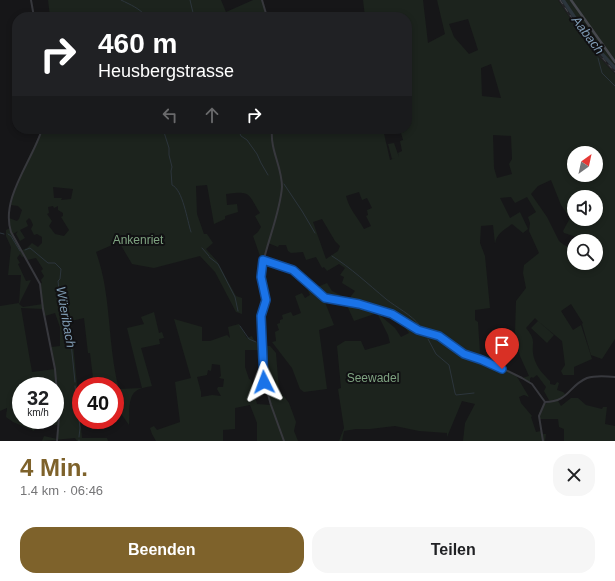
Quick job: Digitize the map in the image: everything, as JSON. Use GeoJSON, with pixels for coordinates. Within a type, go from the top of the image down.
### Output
{"type":"FeatureCollection","features":[{"type":"Feature","properties":{"kind":"main road"},"geometry":{"type":"LineString","coordinates":[[571,0],[615,62]]}},
{"type":"Feature","properties":{"kind":"street"},"geometry":{"type":"LineString","coordinates":[[31,0],[33,12]]}},
{"type":"Feature","properties":{"kind":"street"},"geometry":{"type":"LineString","coordinates":[[262,0],[266,12]]}},
{"type":"Feature","properties":{"kind":"street"},"geometry":{"type":"LineString","coordinates":[[40,134],[21,173],[12,197],[9,224],[11,232],[40,284],[55,369],[59,417],[57,441]]}},
{"type":"Feature","properties":{"kind":"street"},"geometry":{"type":"LineString","coordinates":[[272,134],[272,146],[281,175],[282,186],[263,260],[261,277],[266,300],[261,316],[264,382],[284,441]]}},
{"type":"Feature","properties":{"kind":"street"},"geometry":{"type":"LineString","coordinates":[[263,260],[293,270],[325,298],[359,304],[392,314],[418,330],[439,336],[464,354],[482,360],[532,384],[545,402]]}},
{"type":"Feature","properties":{"kind":"street"},"geometry":{"type":"LineString","coordinates":[[545,402],[560,400],[576,385],[587,378],[596,376],[615,377]]}},
{"type":"Feature","properties":{"kind":"street"},"geometry":{"type":"LineString","coordinates":[[543,441],[539,416],[545,402]]}},
{"type":"Feature","properties":{"kind":"shaded area"},"geometry":{"type":"Polygon","coordinates":[[[558,0],[562,0],[579,29],[607,63],[615,70],[615,74],[587,44],[558,0]]]}},
{"type":"Feature","properties":{"kind":"green space"},"geometry":{"type":"Polygon","coordinates":[[[48,0],[221,0],[226,12],[49,12],[48,0]]]}},
{"type":"Feature","properties":{"kind":"green space"},"geometry":{"type":"Polygon","coordinates":[[[253,0],[262,0],[266,12],[226,12],[253,0]]]}},
{"type":"Feature","properties":{"kind":"green space"},"geometry":{"type":"Polygon","coordinates":[[[363,0],[423,0],[428,43],[445,34],[437,0],[558,0],[587,44],[615,74],[615,339],[602,359],[591,355],[582,324],[583,323],[571,304],[561,311],[573,330],[581,325],[592,359],[574,367],[574,375],[563,375],[561,371],[565,365],[562,341],[535,318],[526,328],[532,336],[535,362],[550,381],[550,384],[555,385],[557,382],[559,383],[557,390],[566,395],[558,401],[561,406],[571,398],[578,398],[586,405],[602,409],[603,407],[607,407],[605,424],[615,426],[615,441],[564,441],[564,429],[559,427],[558,419],[539,419],[539,413],[544,404],[550,402],[544,391],[546,387],[537,375],[530,378],[530,382],[522,378],[529,376],[520,356],[515,332],[516,301],[526,288],[523,273],[524,265],[539,253],[529,231],[530,223],[528,217],[536,212],[527,197],[515,203],[511,197],[500,198],[510,218],[520,212],[528,229],[523,233],[512,224],[503,230],[497,238],[495,244],[493,225],[481,226],[480,243],[485,256],[490,308],[475,310],[475,320],[478,322],[480,353],[487,359],[488,362],[516,375],[529,397],[524,395],[519,397],[521,403],[532,416],[531,417],[536,432],[541,431],[542,434],[546,434],[545,441],[463,441],[465,423],[475,404],[462,401],[447,437],[447,433],[419,431],[395,426],[344,431],[342,441],[339,441],[344,428],[338,389],[341,388],[337,346],[345,341],[361,341],[365,350],[390,343],[388,335],[377,313],[354,321],[345,301],[349,302],[355,291],[342,283],[344,277],[340,275],[345,268],[339,264],[327,271],[324,267],[322,268],[316,257],[306,260],[303,252],[291,253],[288,251],[286,245],[279,245],[278,247],[268,243],[263,260],[260,256],[253,236],[261,227],[255,216],[260,213],[248,194],[226,194],[227,205],[237,204],[238,212],[225,216],[225,219],[214,224],[207,185],[196,186],[197,214],[204,234],[207,234],[213,243],[206,249],[217,261],[236,296],[242,298],[242,314],[236,312],[215,272],[200,256],[154,268],[132,264],[119,242],[96,252],[105,286],[116,377],[93,377],[90,353],[88,353],[84,318],[71,321],[76,377],[72,377],[72,429],[81,429],[82,438],[107,438],[108,441],[77,441],[75,438],[42,441],[44,436],[57,439],[58,429],[64,429],[64,377],[12,377],[12,421],[6,417],[7,408],[0,411],[0,306],[19,303],[21,275],[8,275],[11,247],[6,236],[6,230],[10,228],[9,218],[17,221],[19,219],[22,210],[18,206],[11,205],[13,195],[16,185],[40,134],[384,134],[390,160],[395,158],[392,159],[388,144],[394,143],[399,157],[398,153],[402,151],[400,141],[403,140],[401,134],[412,134],[412,12],[364,12],[363,0]],[[468,19],[449,24],[454,37],[469,54],[478,50],[468,19]],[[491,64],[481,68],[482,96],[501,98],[491,64]],[[493,135],[494,168],[497,178],[512,174],[509,164],[512,159],[511,136],[493,135]],[[53,187],[54,198],[62,198],[61,200],[71,199],[73,189],[53,187]],[[359,192],[346,196],[352,210],[364,229],[371,226],[366,216],[368,215],[367,210],[372,208],[367,198],[362,200],[359,192]],[[53,206],[48,207],[49,213],[47,214],[52,221],[49,226],[55,234],[64,236],[69,230],[61,217],[63,216],[63,213],[58,210],[58,206],[54,208],[53,206]],[[29,218],[26,221],[28,226],[20,230],[25,238],[20,241],[16,234],[18,231],[13,234],[22,250],[27,248],[32,243],[38,247],[42,243],[42,237],[37,234],[34,235],[31,229],[33,225],[31,220],[29,218]],[[322,219],[313,222],[326,259],[338,251],[340,246],[335,241],[322,219]],[[20,254],[17,258],[20,263],[18,264],[26,281],[31,280],[19,304],[23,307],[43,304],[40,284],[42,283],[41,280],[44,276],[41,271],[43,269],[36,258],[27,260],[25,256],[22,257],[20,254]],[[21,308],[32,372],[55,369],[51,347],[60,346],[60,327],[55,313],[45,316],[43,309],[21,308]],[[374,309],[395,328],[401,337],[409,333],[398,318],[374,309]]]}},
{"type":"Feature","properties":{"kind":"green space"},"geometry":{"type":"Polygon","coordinates":[[[562,0],[615,0],[615,70],[585,37],[562,0]]]}},
{"type":"Feature","properties":{"kind":"green space"},"geometry":{"type":"Polygon","coordinates":[[[310,283],[315,288],[327,283],[332,291],[340,295],[341,301],[323,297],[334,325],[319,330],[327,389],[304,392],[300,389],[292,368],[272,342],[276,341],[275,332],[279,330],[277,324],[283,319],[282,315],[291,312],[293,316],[301,313],[295,296],[302,293],[305,298],[310,295],[306,286],[310,283]]]}},
{"type":"Feature","properties":{"kind":"green space"},"geometry":{"type":"Polygon","coordinates":[[[154,312],[159,333],[162,332],[164,338],[159,339],[160,344],[141,348],[152,386],[139,389],[133,394],[130,402],[129,425],[124,418],[124,389],[142,388],[127,328],[144,324],[141,317],[154,312]]]}},
{"type":"Feature","properties":{"kind":"green space"},"geometry":{"type":"Polygon","coordinates":[[[174,319],[202,327],[202,341],[210,341],[227,335],[230,338],[228,327],[239,324],[247,338],[252,336],[257,343],[270,346],[276,353],[279,390],[289,403],[296,422],[294,431],[298,441],[257,441],[257,423],[250,405],[235,408],[235,429],[223,430],[223,441],[156,441],[150,428],[154,426],[157,430],[180,422],[175,382],[191,378],[174,319]],[[245,350],[245,367],[249,379],[251,380],[257,404],[270,405],[265,384],[263,350],[245,350]],[[212,364],[211,371],[208,370],[207,375],[197,377],[201,397],[212,395],[221,396],[217,389],[218,387],[223,387],[224,379],[219,378],[221,376],[220,365],[212,364]]]}},
{"type":"Feature","properties":{"kind":"green space"},"geometry":{"type":"Polygon","coordinates":[[[538,321],[554,335],[547,343],[531,328],[538,321]]]}},
{"type":"Feature","properties":{"kind":"waterway"},"geometry":{"type":"LineString","coordinates":[[121,0],[132,5],[142,12]]}},
{"type":"Feature","properties":{"kind":"waterway"},"geometry":{"type":"LineString","coordinates":[[190,0],[193,12]]}},
{"type":"Feature","properties":{"kind":"waterway","name":"Aabach"},"geometry":{"type":"LineString","coordinates":[[563,0],[591,42],[615,68]]}},
{"type":"Feature","properties":{"kind":"waterway"},"geometry":{"type":"LineString","coordinates":[[598,58],[602,73],[615,86]]}},
{"type":"Feature","properties":{"kind":"waterway"},"geometry":{"type":"LineString","coordinates":[[165,134],[169,148],[172,167],[172,185],[176,188],[182,199],[191,232]]}},
{"type":"Feature","properties":{"kind":"waterway"},"geometry":{"type":"LineString","coordinates":[[240,134],[247,140],[257,154],[268,175]]}},
{"type":"Feature","properties":{"kind":"waterway"},"geometry":{"type":"LineString","coordinates":[[284,184],[315,233]]}},
{"type":"Feature","properties":{"kind":"waterway","name":"Wüeribach"},"geometry":{"type":"LineString","coordinates":[[0,233],[4,234]]}},
{"type":"Feature","properties":{"kind":"waterway","name":"Wüeribach"},"geometry":{"type":"LineString","coordinates":[[8,234],[11,236],[20,251]]}},
{"type":"Feature","properties":{"kind":"waterway","name":"Wüeribach"},"geometry":{"type":"LineString","coordinates":[[25,250],[30,248],[48,263],[55,263],[61,269],[60,279],[58,281],[59,290],[68,313],[74,377]]}},
{"type":"Feature","properties":{"kind":"waterway"},"geometry":{"type":"LineString","coordinates":[[202,248],[209,256]]}},
{"type":"Feature","properties":{"kind":"waterway"},"geometry":{"type":"LineString","coordinates":[[332,256],[353,271],[420,326]]}},
{"type":"Feature","properties":{"kind":"waterway"},"geometry":{"type":"LineString","coordinates":[[209,257],[218,264],[235,297],[238,311]]}},
{"type":"Feature","properties":{"kind":"waterway"},"geometry":{"type":"LineString","coordinates":[[240,326],[249,339],[256,342]]}},
{"type":"Feature","properties":{"kind":"waterway"},"geometry":{"type":"LineString","coordinates":[[428,339],[436,354],[449,365],[456,395],[474,393]]}},
{"type":"Feature","properties":{"kind":"waterway","name":"Wüeribach"},"geometry":{"type":"LineString","coordinates":[[79,437],[80,429]]}},
{"type":"Feature","properties":{"kind":"railway"},"geometry":{"type":"LineString","coordinates":[[560,0],[585,38],[615,72]]}},
{"type":"Feature","properties":{"kind":"route"},"geometry":{"type":"LineString","coordinates":[[264,382],[261,312],[266,304],[266,295],[261,277],[263,260],[290,268],[310,283],[325,298],[359,304],[392,314],[418,330],[439,336],[456,350],[502,369]]}},
{"type":"Feature","properties":{"kind":"park label","name":"Ankenriet"},"geometry":{"type":"Point","coordinates":[138,240]}},
{"type":"Feature","properties":{"kind":"park label","name":"Seewadel"},"geometry":{"type":"Point","coordinates":[373,378]}}]}
